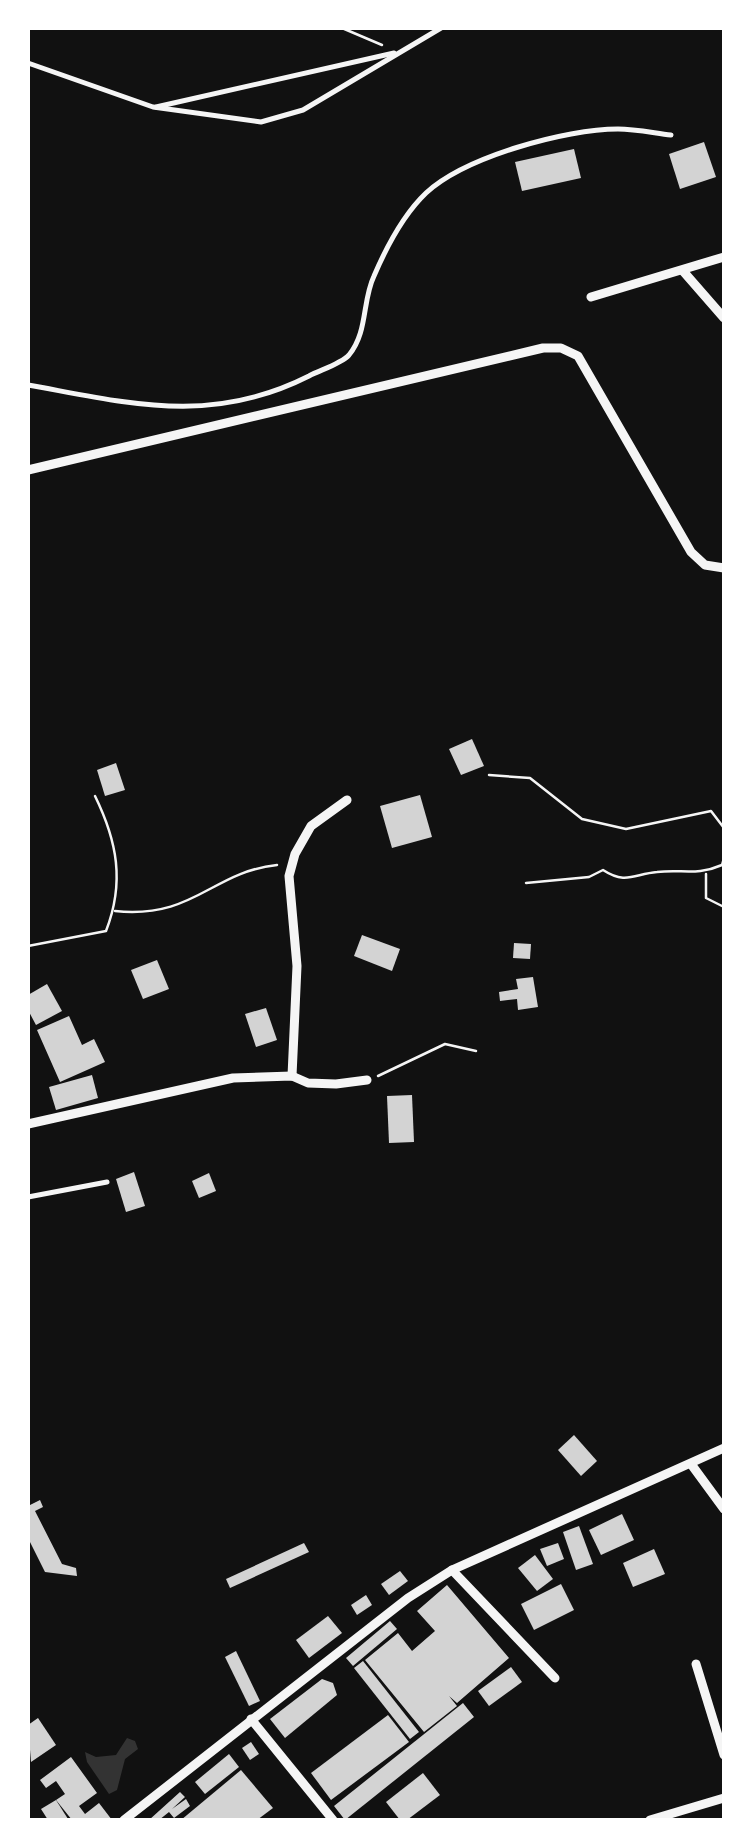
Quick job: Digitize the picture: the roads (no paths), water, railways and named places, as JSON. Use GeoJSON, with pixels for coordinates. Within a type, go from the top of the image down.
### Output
{"type":"FeatureCollection","features":[{"type":"Feature","properties":{"kind":"street"},"geometry":{"type":"LineString","coordinates":[[591,297],[724,257]]}},
{"type":"Feature","properties":{"kind":"street"},"geometry":{"type":"LineString","coordinates":[[683,271],[724,318]]}},
{"type":"Feature","properties":{"kind":"street"},"geometry":{"type":"LineString","coordinates":[[28,470],[543,348],[560,348],[578,356],[691,552],[706,565],[724,568]]}},
{"type":"Feature","properties":{"kind":"street"},"geometry":{"type":"LineString","coordinates":[[292,1076],[297,966],[291,867],[312,826],[347,800]]}},
{"type":"Feature","properties":{"kind":"street"},"geometry":{"type":"LineString","coordinates":[[28,1124],[233,1078],[292,1076],[308,1083],[367,1080]]}},
{"type":"Feature","properties":{"kind":"street"},"geometry":{"type":"LineString","coordinates":[[124,1820],[408,1598],[452,1570],[724,1448]]}},
{"type":"Feature","properties":{"kind":"street"},"geometry":{"type":"LineString","coordinates":[[691,1464],[724,1509]]}},
{"type":"Feature","properties":{"kind":"street"},"geometry":{"type":"LineString","coordinates":[[452,1570],[555,1678]]}},
{"type":"Feature","properties":{"kind":"street"},"geometry":{"type":"LineString","coordinates":[[696,1664],[724,1755]]}},
{"type":"Feature","properties":{"kind":"street"},"geometry":{"type":"LineString","coordinates":[[251,1719],[332,1820]]}},
{"type":"Feature","properties":{"kind":"street"},"geometry":{"type":"LineString","coordinates":[[651,1820],[680,1816],[724,1798]]}},
{"type":"Feature","properties":{"kind":"lane"},"geometry":{"type":"LineString","coordinates":[[28,63],[153,107],[261,122],[282,119],[440,28]]}},
{"type":"Feature","properties":{"kind":"lane"},"geometry":{"type":"LineString","coordinates":[[153,107],[398,52]]}},
{"type":"Feature","properties":{"kind":"lane"},"geometry":{"type":"LineString","coordinates":[[28,385],[152,409],[223,405],[299,381],[348,356],[366,319],[372,279],[411,209],[446,177],[473,163],[572,134],[618,129],[671,135]]}},
{"type":"Feature","properties":{"kind":"lane"},"geometry":{"type":"LineString","coordinates":[[28,1197],[107,1182]]}}]}
